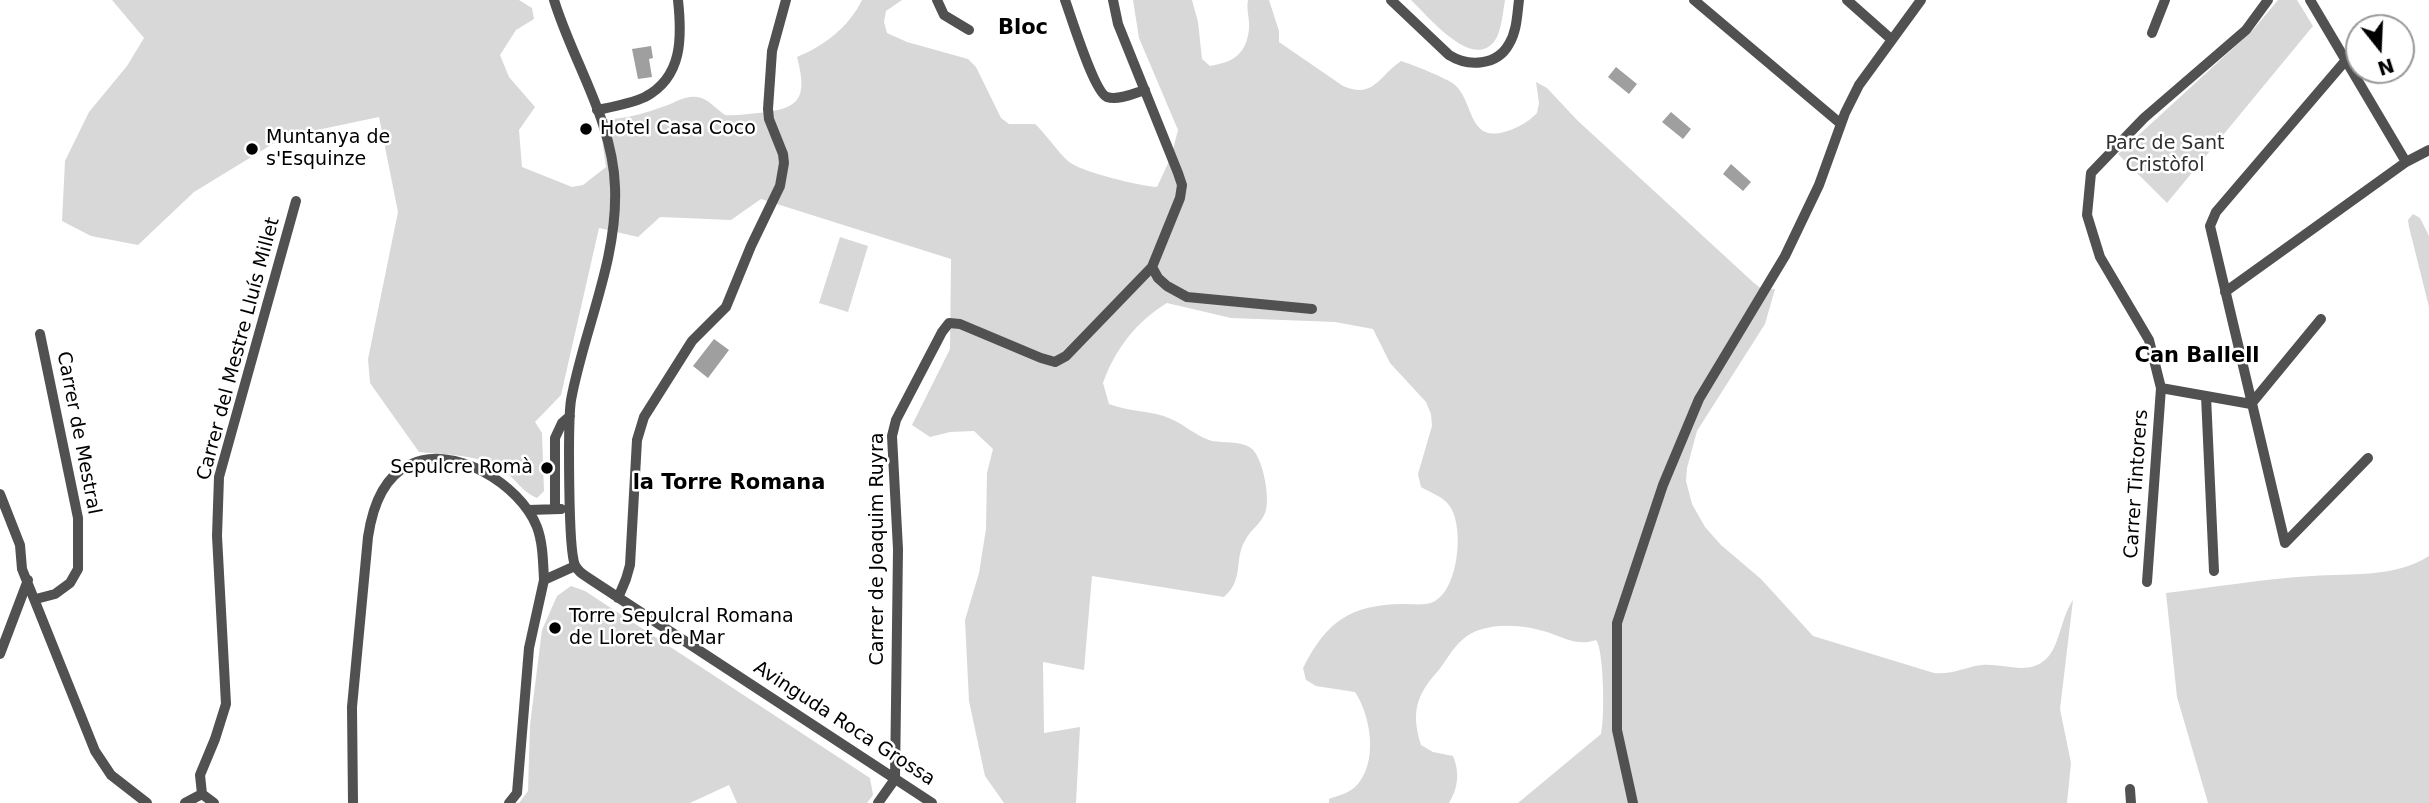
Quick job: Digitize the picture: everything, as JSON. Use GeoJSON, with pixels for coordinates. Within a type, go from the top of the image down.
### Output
{"type":"FeatureCollection","features":[{"type":"Feature","properties":{"kind":"street"},"geometry":{"type":"LineString","coordinates":[[544,580],[575,566],[570,510],[570,416],[574,386],[605,272],[613,226],[615,189],[613,160],[597,110],[554,0]]}},
{"type":"Feature","properties":{"kind":"street"},"geometry":{"type":"LineString","coordinates":[[597,110],[644,97],[664,82],[673,71],[680,46],[678,0]]}},
{"type":"Feature","properties":{"kind":"street"},"geometry":{"type":"LineString","coordinates":[[618,598],[630,565],[637,440],[643,416],[692,341],[718,318],[726,307],[780,186],[784,163],[782,147],[769,119],[770,65],[786,0]]}},
{"type":"Feature","properties":{"kind":"street"},"geometry":{"type":"LineString","coordinates":[[937,0],[943,15],[969,30]]}},
{"type":"Feature","properties":{"kind":"street"},"geometry":{"type":"LineString","coordinates":[[1065,0],[1099,90],[1106,97],[1112,97],[1145,90]]}},
{"type":"Feature","properties":{"kind":"street","name":"Carrer de Joaquim Ruyra"},"geometry":{"type":"LineString","coordinates":[[895,779],[898,549],[892,436],[896,420],[949,323],[960,324],[1055,362],[1066,356],[1152,267],[1180,198],[1182,185],[1118,24],[1113,0]]}},
{"type":"Feature","properties":{"kind":"street"},"geometry":{"type":"LineString","coordinates":[[1391,0],[1449,55],[1457,60],[1476,64],[1495,58],[1508,46],[1514,31],[1519,0]]}},
{"type":"Feature","properties":{"kind":"street"},"geometry":{"type":"LineString","coordinates":[[1694,0],[1841,124]]}},
{"type":"Feature","properties":{"kind":"street"},"geometry":{"type":"LineString","coordinates":[[1847,0],[1891,39]]}},
{"type":"Feature","properties":{"kind":"street"},"geometry":{"type":"LineString","coordinates":[[1633,803],[1617,730],[1617,623],[1663,485],[1699,399],[1785,256],[1819,185],[1841,124],[1866,73],[1921,0]]}},
{"type":"Feature","properties":{"kind":"street"},"geometry":{"type":"LineString","coordinates":[[2152,33],[2164,0]]}},
{"type":"Feature","properties":{"kind":"street","name":"Carrer Tintorers"},"geometry":{"type":"LineString","coordinates":[[2147,582],[2161,388],[2149,340],[2100,257],[2087,215],[2091,173],[2144,118],[2246,30],[2267,0]]}},
{"type":"Feature","properties":{"kind":"street"},"geometry":{"type":"LineString","coordinates":[[2310,0],[2345,58]]}},
{"type":"Feature","properties":{"kind":"street"},"geometry":{"type":"LineString","coordinates":[[2345,61],[2216,212],[2210,226],[2285,543],[2368,458]]}},
{"type":"Feature","properties":{"kind":"street"},"geometry":{"type":"LineString","coordinates":[[2360,84],[2406,162]]}},
{"type":"Feature","properties":{"kind":"street"},"geometry":{"type":"LineString","coordinates":[[2225,292],[2406,162],[2429,150]]}},
{"type":"Feature","properties":{"kind":"street","name":"Carrer del Mestre Lluís Millet"},"geometry":{"type":"LineString","coordinates":[[202,794],[200,775],[226,704],[217,536],[219,477],[296,201]]}},
{"type":"Feature","properties":{"kind":"street"},"geometry":{"type":"LineString","coordinates":[[1152,267],[1158,278],[1167,286],[1186,297],[1312,309]]}},
{"type":"Feature","properties":{"kind":"street"},"geometry":{"type":"LineString","coordinates":[[2251,404],[2321,319]]}},
{"type":"Feature","properties":{"kind":"street","name":"Carrer de Mestral"},"geometry":{"type":"LineString","coordinates":[[36,599],[55,594],[71,583],[78,569],[78,518],[40,334]]}},
{"type":"Feature","properties":{"kind":"street"},"geometry":{"type":"LineString","coordinates":[[2161,388],[2251,404]]}},
{"type":"Feature","properties":{"kind":"street"},"geometry":{"type":"LineString","coordinates":[[2206,396],[2214,571]]}},
{"type":"Feature","properties":{"kind":"street"},"geometry":{"type":"LineString","coordinates":[[555,509],[555,438],[562,423],[570,416]]}},
{"type":"Feature","properties":{"kind":"street"},"geometry":{"type":"LineString","coordinates":[[353,803],[352,707],[370,518],[381,493],[390,481],[408,465],[431,460],[478,467],[490,473],[528,510],[540,536],[544,580],[529,648],[517,793],[509,803]]}},
{"type":"Feature","properties":{"kind":"street"},"geometry":{"type":"LineString","coordinates":[[0,494],[20,545],[22,569],[94,751],[111,775],[147,803]]}},
{"type":"Feature","properties":{"kind":"street"},"geometry":{"type":"LineString","coordinates":[[528,510],[570,510]]}},
{"type":"Feature","properties":{"kind":"street","name":"Avinguda Roca Grossa"},"geometry":{"type":"LineString","coordinates":[[575,566],[618,598],[932,803]]}},
{"type":"Feature","properties":{"kind":"street"},"geometry":{"type":"LineString","coordinates":[[0,654],[28,580]]}},
{"type":"Feature","properties":{"kind":"street"},"geometry":{"type":"LineString","coordinates":[[878,803],[895,779]]}},
{"type":"Feature","properties":{"kind":"street"},"geometry":{"type":"LineString","coordinates":[[2130,789],[2132,803]]}},
{"type":"Feature","properties":{"kind":"street"},"geometry":{"type":"LineString","coordinates":[[185,803],[202,794],[214,803]]}},
{"type":"Feature","properties":{"kind":"green space"},"geometry":{"type":"Polygon","coordinates":[[[112,0],[519,0],[532,8],[534,19],[516,30],[500,55],[509,77],[535,107],[519,130],[522,167],[572,187],[583,185],[606,167],[599,119],[633,116],[693,97],[705,99],[725,115],[772,111],[792,105],[801,92],[797,57],[817,47],[843,27],[862,0],[902,0],[886,11],[884,22],[887,33],[907,42],[968,59],[976,67],[1001,118],[1009,124],[1035,124],[1068,161],[1085,170],[1157,187],[1171,157],[1178,130],[1139,38],[1133,0],[1192,0],[1198,22],[1202,59],[1210,66],[1237,56],[1245,45],[1249,29],[1248,0],[1269,0],[1279,31],[1279,42],[1343,86],[1362,90],[1369,88],[1401,61],[1455,85],[1478,126],[1492,134],[1518,127],[1537,113],[1539,103],[1536,82],[1547,88],[1577,120],[1754,283],[1763,290],[1775,289],[1765,324],[1697,431],[1686,481],[1692,504],[1705,527],[1721,545],[1761,579],[1813,636],[1934,673],[1947,673],[1982,665],[2024,668],[2039,664],[2051,653],[2073,600],[2060,709],[2071,763],[2067,803],[1518,803],[1601,734],[1602,670],[1596,640],[1578,642],[1540,630],[1504,626],[1480,630],[1461,641],[1420,697],[1416,723],[1421,745],[1433,752],[1453,756],[1457,768],[1457,780],[1449,803],[1329,803],[1329,799],[1352,789],[1363,777],[1370,753],[1368,727],[1361,702],[1355,692],[1316,686],[1306,680],[1303,668],[1321,638],[1342,619],[1354,612],[1384,605],[1432,603],[1443,594],[1454,572],[1458,544],[1455,518],[1445,501],[1421,487],[1418,474],[1432,426],[1431,414],[1426,402],[1390,363],[1373,329],[1335,322],[1231,318],[1167,303],[1137,327],[1114,359],[1103,383],[1109,404],[1164,416],[1209,440],[1251,448],[1259,460],[1265,479],[1267,507],[1242,546],[1237,576],[1224,597],[1092,576],[1084,670],[1043,662],[1044,733],[1080,727],[1076,803],[1004,803],[985,776],[969,701],[965,620],[979,573],[986,529],[987,473],[993,449],[974,431],[950,432],[930,437],[912,425],[950,349],[951,259],[761,199],[731,220],[660,217],[638,237],[599,228],[561,395],[535,422],[542,433],[544,491],[537,498],[527,493],[504,471],[485,461],[419,452],[370,383],[368,359],[398,212],[379,117],[284,137],[194,192],[138,245],[91,236],[62,221],[65,161],[89,112],[127,66],[144,38],[112,0]]]}},
{"type":"Feature","properties":{"kind":"green space"},"geometry":{"type":"Polygon","coordinates":[[[1411,0],[1505,0],[1497,37],[1488,47],[1477,50],[1452,39],[1411,0]]]}},
{"type":"Feature","properties":{"kind":"green space","name":"Parc de Sant Cristòfol"},"geometry":{"type":"Polygon","coordinates":[[[2278,0],[2297,0],[2313,26],[2167,203],[2118,154],[2253,30],[2278,0]]]}},
{"type":"Feature","properties":{"kind":"green space"},"geometry":{"type":"Polygon","coordinates":[[[2413,214],[2420,218],[2429,236],[2429,307],[2409,227],[2408,220],[2413,214]]]}},
{"type":"Feature","properties":{"kind":"green space"},"geometry":{"type":"Polygon","coordinates":[[[840,237],[868,246],[848,312],[819,303],[840,237]]]}},
{"type":"Feature","properties":{"kind":"green space"},"geometry":{"type":"Polygon","coordinates":[[[2429,556],[2429,803],[2208,803],[2177,697],[2166,593],[2276,579],[2387,571],[2416,563],[2429,556]]]}},
{"type":"Feature","properties":{"kind":"green space"},"geometry":{"type":"Polygon","coordinates":[[[571,586],[585,591],[870,778],[873,795],[867,803],[737,803],[729,785],[690,803],[519,803],[528,791],[530,725],[542,630],[557,596],[571,586]]]}},
{"type":"Feature","properties":{"kind":"shaded area"},"geometry":{"type":"Polygon","coordinates":[[[651,46],[653,58],[649,59],[652,77],[638,79],[632,49],[651,46]]]}},
{"type":"Feature","properties":{"kind":"shaded area"},"geometry":{"type":"Polygon","coordinates":[[[1616,67],[1637,84],[1629,94],[1608,77],[1616,67]]]}},
{"type":"Feature","properties":{"kind":"shaded area"},"geometry":{"type":"Polygon","coordinates":[[[1671,112],[1691,129],[1683,139],[1662,122],[1671,112]]]}},
{"type":"Feature","properties":{"kind":"shaded area"},"geometry":{"type":"Polygon","coordinates":[[[1731,164],[1751,182],[1743,191],[1723,174],[1731,164]]]}},
{"type":"Feature","properties":{"kind":"shaded area"},"geometry":{"type":"Polygon","coordinates":[[[714,339],[729,350],[708,378],[693,366],[714,339]]]}},
{"type":"Feature","properties":{"kind":"place","name":"Hotel Casa Coco"},"geometry":{"type":"Point","coordinates":[586,129]}},
{"type":"Feature","properties":{"kind":"place","name":"Muntanya de s'Esquinze"},"geometry":{"type":"Point","coordinates":[252,149]}},
{"type":"Feature","properties":{"kind":"place","name":"Sepulcre Romà"},"geometry":{"type":"Point","coordinates":[547,468]}},
{"type":"Feature","properties":{"kind":"place","name":"Torre Sepulcral Romana de Lloret de Mar"},"geometry":{"type":"Point","coordinates":[555,628]}},
{"type":"Feature","properties":{"kind":"district","name":"Bloc"},"geometry":{"type":"Point","coordinates":[1023,29]}},
{"type":"Feature","properties":{"kind":"district","name":"Can Ballell"},"geometry":{"type":"Point","coordinates":[2197,357]}},
{"type":"Feature","properties":{"kind":"district","name":"la Torre Romana"},"geometry":{"type":"Point","coordinates":[729,484]}}]}
